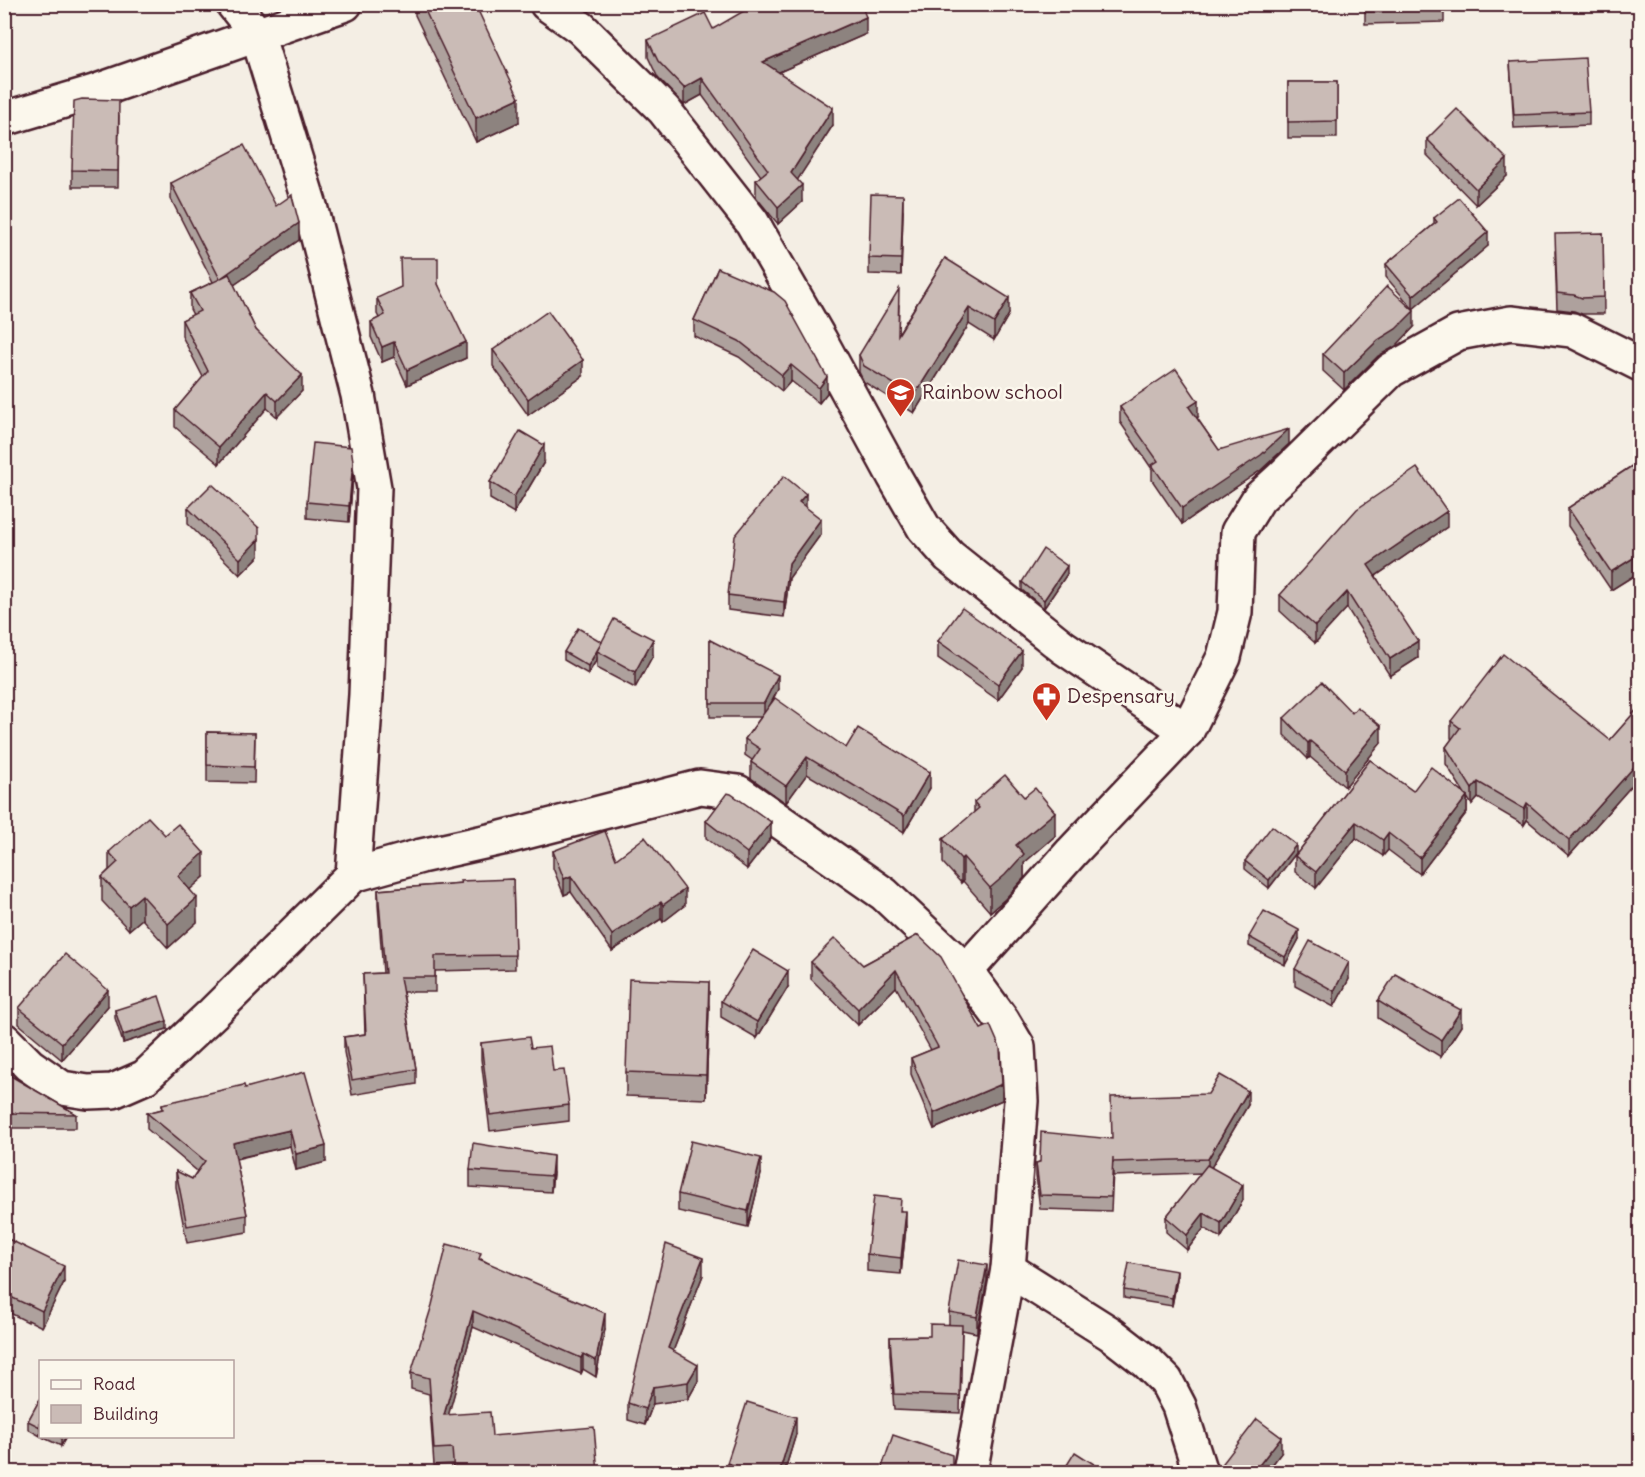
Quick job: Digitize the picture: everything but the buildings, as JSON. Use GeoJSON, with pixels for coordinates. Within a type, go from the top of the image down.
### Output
{"type":"FeatureCollection","features":[{"type":"Feature","properties":{"kind":"street"},"geometry":{"type":"LineString","coordinates":[[233,4],[257,34],[310,206],[358,394],[374,488],[366,694],[353,875]]}},
{"type":"Feature","properties":{"kind":"street"},"geometry":{"type":"LineString","coordinates":[[4,119],[94,92],[345,4]]}},
{"type":"Feature","properties":{"kind":"street"},"geometry":{"type":"LineString","coordinates":[[547,4],[581,28],[664,110],[752,222],[924,528],[949,556],[1063,647],[1187,731]]}},
{"type":"Feature","properties":{"kind":"street"},"geometry":{"type":"LineString","coordinates":[[966,971],[1072,852],[1187,731],[1224,657],[1235,612],[1238,532],[1259,498],[1391,370],[1458,333],[1511,323],[1572,330],[1641,364]]}},
{"type":"Feature","properties":{"kind":"street"},"geometry":{"type":"LineString","coordinates":[[4,1040],[29,1065],[62,1088],[88,1092],[113,1091],[145,1077],[353,875],[700,787],[738,792],[884,894],[966,971],[1002,1020],[1018,1047],[1021,1101],[1008,1269],[970,1473]]}},
{"type":"Feature","properties":{"kind":"street"},"geometry":{"type":"LineString","coordinates":[[1008,1269],[1111,1334],[1147,1362],[1166,1381],[1179,1406],[1200,1473]]}},
{"type":"Feature","properties":{"kind":"place","name":"Rainbow school"},"geometry":{"type":"Point","coordinates":[901,418]}},
{"type":"Feature","properties":{"kind":"place","name":"Despensary"},"geometry":{"type":"Point","coordinates":[1046,722]}}]}
